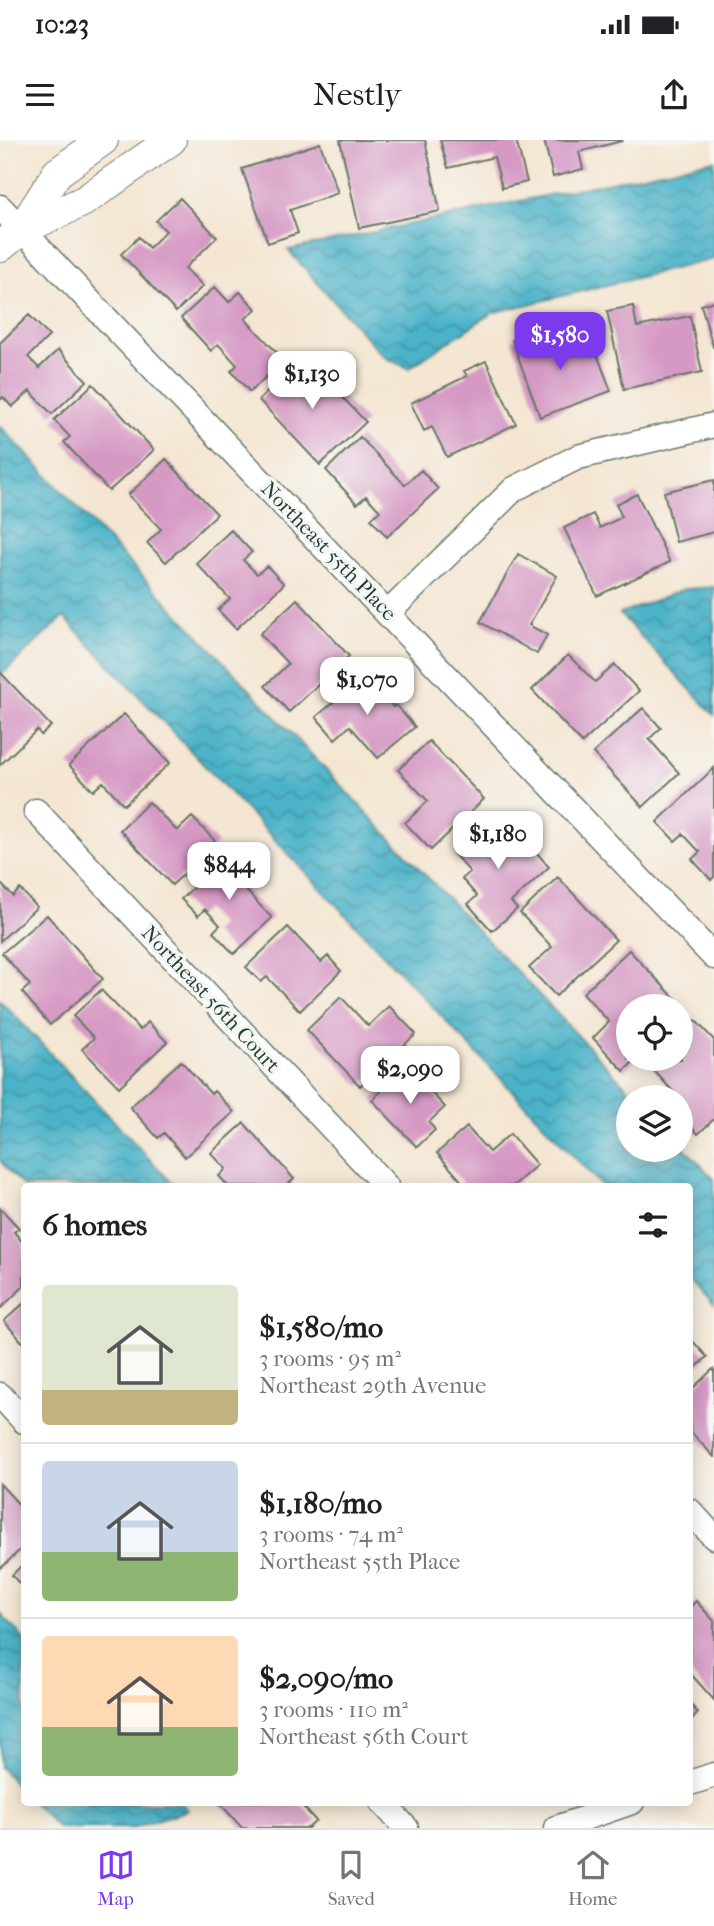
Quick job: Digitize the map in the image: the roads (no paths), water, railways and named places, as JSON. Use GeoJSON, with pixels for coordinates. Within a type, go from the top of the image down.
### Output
{"type":"FeatureCollection","features":[{"type":"Feature","properties":{"kind":"street"},"geometry":{"type":"LineString","coordinates":[[11,239],[57,173],[103,140]]}},
{"type":"Feature","properties":{"kind":"street"},"geometry":{"type":"LineString","coordinates":[[11,239],[84,201],[172,140]]}},
{"type":"Feature","properties":{"kind":"street","name":"Northeast 55th Place"},"geometry":{"type":"LineString","coordinates":[[0,207],[11,239],[388,613],[714,957]]}},
{"type":"Feature","properties":{"kind":"street"},"geometry":{"type":"LineString","coordinates":[[388,613],[514,489],[578,457],[714,425]]}},
{"type":"Feature","properties":{"kind":"street","name":"Northeast 56th Court"},"geometry":{"type":"LineString","coordinates":[[36,811],[383,1183]]}},
{"type":"Feature","properties":{"kind":"street"},"geometry":{"type":"LineString","coordinates":[[0,1395],[21,1418]]}},
{"type":"Feature","properties":{"kind":"street"},"geometry":{"type":"LineString","coordinates":[[693,1514],[714,1537]]}},
{"type":"Feature","properties":{"kind":"street"},"geometry":{"type":"LineString","coordinates":[[693,1782],[714,1775]]}},
{"type":"Feature","properties":{"kind":"street"},"geometry":{"type":"LineString","coordinates":[[386,1806],[406,1828]]}},
{"type":"Feature","properties":{"kind":"street"},"geometry":{"type":"LineString","coordinates":[[556,1828],[620,1806]]}},
{"type":"Feature","properties":{"kind":"water"},"geometry":{"type":"Polygon","coordinates":[[[714,160],[714,259],[492,313],[409,368],[384,357],[288,250],[714,160]]]}},
{"type":"Feature","properties":{"kind":"water"},"geometry":{"type":"Polygon","coordinates":[[[0,426],[625,1085],[616,1085],[616,1162],[693,1162],[693,1157],[714,1179],[714,1305],[693,1282],[693,1183],[599,1183],[64,617],[0,676],[0,426]]]}},
{"type":"Feature","properties":{"kind":"water"},"geometry":{"type":"Polygon","coordinates":[[[714,587],[714,715],[620,614],[684,589],[714,587]]]}},
{"type":"Feature","properties":{"kind":"water"},"geometry":{"type":"Polygon","coordinates":[[[0,1000],[172,1183],[21,1184],[0,1161],[0,1000]]]}},
{"type":"Feature","properties":{"kind":"water"},"geometry":{"type":"Polygon","coordinates":[[[0,1613],[21,1636],[21,1790],[0,1767],[0,1613]]]}},
{"type":"Feature","properties":{"kind":"water"},"geometry":{"type":"Polygon","coordinates":[[[37,1806],[184,1806],[188,1810],[132,1828],[58,1828],[37,1806]]]}}]}
